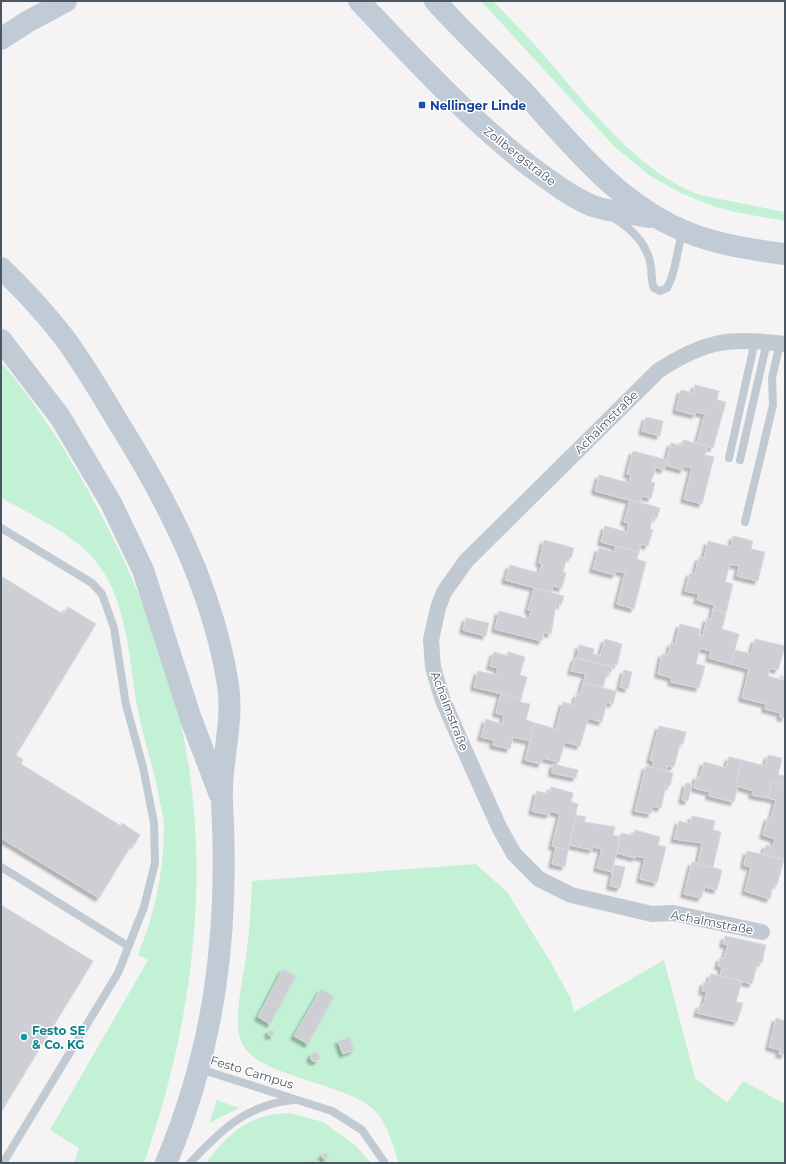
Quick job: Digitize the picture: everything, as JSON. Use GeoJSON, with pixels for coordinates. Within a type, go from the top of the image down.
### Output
{"type":"FeatureCollection","features":[{"type":"Feature","properties":{"kind":"main road"},"geometry":{"type":"LineString","coordinates":[[1,39],[27,22],[66,1]]}},
{"type":"Feature","properties":{"kind":"main road","name":"Zollbergstraße"},"geometry":{"type":"LineString","coordinates":[[359,1],[457,103],[487,131],[551,181],[593,206],[656,218]]}},
{"type":"Feature","properties":{"kind":"main road","name":"Zollbergstraße"},"geometry":{"type":"LineString","coordinates":[[435,1],[600,174],[621,193],[656,218],[684,231],[722,243],[785,254]]}},
{"type":"Feature","properties":{"kind":"main road"},"geometry":{"type":"LineString","coordinates":[[1,268],[45,315],[76,355],[150,475],[186,546],[219,641],[228,686],[230,713],[222,799],[225,883],[220,957],[211,1018],[199,1068],[187,1111],[166,1163]]}},
{"type":"Feature","properties":{"kind":"main road"},"geometry":{"type":"LineString","coordinates":[[1,340],[60,417],[111,503],[143,570],[191,719],[222,799]]}},
{"type":"Feature","properties":{"kind":"street","name":"Achalmstraße"},"geometry":{"type":"LineString","coordinates":[[762,932],[673,913],[652,914],[584,899],[549,885],[530,872],[507,843],[468,758],[437,681],[432,646],[434,624],[442,598],[454,577],[466,561],[644,384],[673,361],[703,346],[728,340],[772,342]]}},
{"type":"Feature","properties":{"kind":"lane"},"geometry":{"type":"LineString","coordinates":[[593,206],[627,226],[638,239],[646,251],[651,266],[651,282],[654,288],[660,290],[667,288],[673,278],[676,269],[676,255],[684,231]]}},
{"type":"Feature","properties":{"kind":"lane"},"geometry":{"type":"LineString","coordinates":[[729,458],[772,342]]}},
{"type":"Feature","properties":{"kind":"lane"},"geometry":{"type":"LineString","coordinates":[[740,460],[772,342]]}},
{"type":"Feature","properties":{"kind":"lane"},"geometry":{"type":"LineString","coordinates":[[745,522],[773,405],[772,342]]}},
{"type":"Feature","properties":{"kind":"lane"},"geometry":{"type":"LineString","coordinates":[[1,528],[98,588],[102,594],[114,628],[126,705],[143,767],[155,831],[155,863],[147,897],[114,981],[3,1163]]}},
{"type":"Feature","properties":{"kind":"lane"},"geometry":{"type":"LineString","coordinates":[[1,867],[128,946]]}},
{"type":"Feature","properties":{"kind":"lane","name":"Festo Campus"},"geometry":{"type":"LineString","coordinates":[[199,1068],[332,1111],[355,1124],[368,1136],[385,1163]]}},
{"type":"Feature","properties":{"kind":"lane","name":"Festo Campus"},"geometry":{"type":"LineString","coordinates":[[190,1163],[233,1121],[261,1107],[298,1099]]}},
{"type":"Feature","properties":{"kind":"green space"},"geometry":{"type":"Polygon","coordinates":[[[481,1],[493,1],[537,47],[614,135],[656,171],[678,185],[700,195],[785,212],[785,221],[715,207],[681,193],[650,176],[614,146],[481,1]]]}},
{"type":"Feature","properties":{"kind":"green space"},"geometry":{"type":"Polygon","coordinates":[[[1,362],[46,421],[85,484],[118,548],[137,590],[162,655],[175,699],[187,757],[194,816],[196,874],[194,933],[187,991],[176,1049],[162,1107],[144,1163],[74,1163],[79,1148],[50,1130],[148,960],[138,955],[154,907],[157,892],[164,843],[164,823],[156,781],[140,720],[122,615],[106,577],[94,559],[74,541],[50,525],[1,497],[1,362]]]}},
{"type":"Feature","properties":{"kind":"green space"},"geometry":{"type":"Polygon","coordinates":[[[476,864],[507,892],[550,961],[571,999],[574,1012],[664,960],[695,1078],[727,1103],[743,1081],[785,1104],[785,1163],[399,1163],[386,1127],[373,1109],[359,1100],[341,1092],[280,1071],[263,1063],[249,1053],[241,1041],[238,1008],[249,931],[252,881],[476,864]]]}},
{"type":"Feature","properties":{"kind":"green space"},"geometry":{"type":"Polygon","coordinates":[[[217,1100],[239,1108],[209,1123],[217,1100]]]}},
{"type":"Feature","properties":{"kind":"green space"},"geometry":{"type":"Polygon","coordinates":[[[290,1113],[323,1122],[355,1145],[371,1163],[206,1163],[223,1142],[232,1134],[252,1121],[276,1114],[290,1113]]]}},
{"type":"Feature","properties":{"kind":"building"},"geometry":{"type":"Polygon","coordinates":[[[695,385],[719,391],[717,400],[726,402],[713,448],[697,443],[705,414],[696,412],[695,415],[676,410],[681,390],[693,393],[695,385]]]}},
{"type":"Feature","properties":{"kind":"building"},"geometry":{"type":"Polygon","coordinates":[[[646,417],[663,421],[660,436],[642,431],[646,417]]]}},
{"type":"Feature","properties":{"kind":"building"},"geometry":{"type":"Polygon","coordinates":[[[683,440],[708,446],[705,455],[714,457],[702,504],[684,499],[692,468],[684,466],[683,470],[665,465],[671,443],[682,446],[683,440]]]}},
{"type":"Feature","properties":{"kind":"building"},"geometry":{"type":"Polygon","coordinates":[[[633,451],[667,460],[664,470],[656,467],[651,482],[655,483],[651,498],[642,496],[640,503],[595,491],[599,475],[629,483],[631,475],[627,474],[633,451]]]}},
{"type":"Feature","properties":{"kind":"building"},"geometry":{"type":"Polygon","coordinates":[[[630,500],[660,508],[657,518],[653,516],[650,529],[653,530],[648,546],[641,544],[639,552],[601,542],[605,526],[627,532],[629,523],[624,522],[630,500]]]}},
{"type":"Feature","properties":{"kind":"building"},"geometry":{"type":"Polygon","coordinates":[[[733,536],[753,541],[751,549],[765,552],[758,581],[737,576],[739,566],[730,564],[725,582],[733,584],[726,613],[713,610],[714,605],[697,600],[699,594],[685,591],[690,573],[695,574],[699,557],[704,558],[708,541],[731,547],[733,536]]]}},
{"type":"Feature","properties":{"kind":"building"},"geometry":{"type":"Polygon","coordinates":[[[544,540],[574,548],[571,558],[567,557],[563,572],[566,573],[562,588],[553,586],[551,592],[505,580],[510,565],[539,573],[542,564],[539,563],[544,540]]]}},
{"type":"Feature","properties":{"kind":"building"},"geometry":{"type":"Polygon","coordinates":[[[616,546],[639,552],[637,559],[646,562],[634,609],[617,604],[625,573],[616,571],[615,575],[593,569],[599,548],[614,552],[616,546]]]}},
{"type":"Feature","properties":{"kind":"building"},"geometry":{"type":"Polygon","coordinates":[[[1,576],[56,610],[64,614],[68,607],[96,624],[16,755],[23,760],[21,764],[121,826],[122,823],[140,835],[134,845],[132,844],[99,898],[1,838],[1,576]]]}},
{"type":"Feature","properties":{"kind":"building"},"geometry":{"type":"Polygon","coordinates":[[[534,588],[564,596],[561,605],[556,604],[551,634],[544,632],[542,641],[495,629],[499,611],[529,619],[531,611],[528,610],[534,588]]]}},
{"type":"Feature","properties":{"kind":"building"},"geometry":{"type":"Polygon","coordinates":[[[713,610],[726,613],[722,629],[739,634],[731,664],[709,658],[711,651],[700,648],[696,664],[705,666],[699,688],[671,682],[672,678],[658,674],[662,654],[668,655],[671,643],[675,644],[680,624],[700,629],[699,635],[703,636],[707,618],[711,619],[713,610]]]}},
{"type":"Feature","properties":{"kind":"building"},"geometry":{"type":"Polygon","coordinates":[[[466,618],[489,623],[486,636],[463,630],[466,618]]]}},
{"type":"Feature","properties":{"kind":"building"},"geometry":{"type":"Polygon","coordinates":[[[605,639],[622,644],[617,665],[613,664],[612,667],[577,658],[579,645],[594,649],[593,654],[600,656],[605,639]]]}},
{"type":"Feature","properties":{"kind":"building"},"geometry":{"type":"Polygon","coordinates":[[[755,639],[785,646],[778,670],[770,668],[768,676],[783,680],[785,672],[785,718],[780,717],[781,713],[765,709],[766,704],[742,698],[749,669],[731,664],[735,650],[751,654],[755,639]]]}},
{"type":"Feature","properties":{"kind":"building"},"geometry":{"type":"Polygon","coordinates":[[[494,652],[507,656],[508,652],[525,657],[520,675],[527,677],[521,699],[474,687],[478,671],[496,675],[498,668],[490,666],[494,652]]]}},
{"type":"Feature","properties":{"kind":"building"},"geometry":{"type":"Polygon","coordinates":[[[575,658],[612,667],[611,673],[607,672],[603,687],[583,683],[586,674],[571,671],[575,658]]]}},
{"type":"Feature","properties":{"kind":"building"},"geometry":{"type":"Polygon","coordinates":[[[624,670],[632,672],[628,689],[620,687],[624,670]]]}},
{"type":"Feature","properties":{"kind":"building"},"geometry":{"type":"Polygon","coordinates":[[[583,683],[616,691],[613,704],[607,702],[602,722],[588,718],[580,746],[565,742],[559,762],[543,758],[541,764],[525,760],[535,723],[556,729],[563,702],[574,705],[577,694],[580,694],[583,683]]]}},
{"type":"Feature","properties":{"kind":"building"},"geometry":{"type":"Polygon","coordinates":[[[501,694],[521,699],[520,702],[530,704],[526,720],[535,723],[530,741],[513,737],[510,749],[493,745],[494,740],[481,737],[486,719],[502,724],[504,715],[496,713],[501,694]]]}},
{"type":"Feature","properties":{"kind":"building"},"geometry":{"type":"Polygon","coordinates":[[[659,726],[686,732],[683,744],[680,744],[674,767],[667,766],[666,771],[652,768],[654,761],[650,760],[659,726]]]}},
{"type":"Feature","properties":{"kind":"building"},"geometry":{"type":"Polygon","coordinates":[[[768,755],[782,758],[778,775],[785,776],[785,785],[772,782],[767,798],[752,795],[753,791],[735,785],[742,760],[765,766],[768,755]]]}},
{"type":"Feature","properties":{"kind":"building"},"geometry":{"type":"Polygon","coordinates":[[[729,757],[742,760],[735,785],[738,786],[734,802],[709,796],[710,792],[694,788],[697,776],[700,777],[704,762],[726,768],[729,757]]]}},
{"type":"Feature","properties":{"kind":"building"},"geometry":{"type":"Polygon","coordinates":[[[553,764],[578,770],[576,778],[552,773],[553,764]]]}},
{"type":"Feature","properties":{"kind":"building"},"geometry":{"type":"Polygon","coordinates":[[[646,766],[673,773],[670,786],[666,785],[661,808],[653,806],[651,814],[635,811],[646,766]]]}},
{"type":"Feature","properties":{"kind":"building"},"geometry":{"type":"Polygon","coordinates":[[[772,782],[785,785],[785,859],[763,854],[766,845],[773,847],[775,839],[763,835],[768,817],[771,818],[776,800],[768,798],[772,782]]]}},
{"type":"Feature","properties":{"kind":"building"},"geometry":{"type":"Polygon","coordinates":[[[686,783],[692,784],[688,801],[682,800],[686,783]]]}},
{"type":"Feature","properties":{"kind":"building"},"geometry":{"type":"Polygon","coordinates":[[[551,787],[573,793],[571,802],[578,804],[568,850],[552,846],[560,814],[551,811],[549,815],[532,811],[537,791],[549,794],[551,787]]]}},
{"type":"Feature","properties":{"kind":"building"},"geometry":{"type":"Polygon","coordinates":[[[576,815],[586,817],[584,822],[615,827],[613,835],[620,837],[612,872],[597,868],[602,849],[593,847],[592,850],[570,845],[576,815]]]}},
{"type":"Feature","properties":{"kind":"building"},"geometry":{"type":"Polygon","coordinates":[[[692,816],[715,821],[713,830],[721,832],[713,867],[698,864],[702,843],[674,839],[679,821],[690,824],[692,816]]]}},
{"type":"Feature","properties":{"kind":"building"},"geometry":{"type":"Polygon","coordinates":[[[635,830],[660,837],[658,845],[666,847],[657,883],[640,879],[645,858],[635,856],[635,858],[617,853],[621,833],[634,836],[635,830]]]}},
{"type":"Feature","properties":{"kind":"building"},"geometry":{"type":"Polygon","coordinates":[[[556,847],[568,850],[565,867],[552,864],[556,847]]]}},
{"type":"Feature","properties":{"kind":"building"},"geometry":{"type":"Polygon","coordinates":[[[747,851],[784,859],[777,885],[773,884],[770,899],[745,891],[751,867],[744,865],[747,851]]]}},
{"type":"Feature","properties":{"kind":"building"},"geometry":{"type":"Polygon","coordinates":[[[692,862],[722,870],[717,890],[705,887],[701,898],[684,894],[692,862]]]}},
{"type":"Feature","properties":{"kind":"building"},"geometry":{"type":"Polygon","coordinates":[[[614,865],[625,867],[620,888],[610,886],[614,865]]]}},
{"type":"Feature","properties":{"kind":"building","name":"Festo SE & Co. KG"},"geometry":{"type":"Polygon","coordinates":[[[1,905],[93,961],[1,1112],[1,905]]]}},
{"type":"Feature","properties":{"kind":"building"},"geometry":{"type":"Polygon","coordinates":[[[725,936],[766,945],[762,963],[758,962],[752,984],[720,976],[722,967],[718,966],[720,958],[724,958],[728,945],[723,944],[725,936]]]}},
{"type":"Feature","properties":{"kind":"building"},"geometry":{"type":"Polygon","coordinates":[[[283,969],[296,976],[270,1024],[258,1017],[283,969]]]}},
{"type":"Feature","properties":{"kind":"building"},"geometry":{"type":"Polygon","coordinates":[[[711,974],[742,981],[736,1002],[743,1003],[737,1022],[697,1013],[700,1005],[703,1006],[707,992],[702,991],[704,982],[708,983],[711,974]]]}},
{"type":"Feature","properties":{"kind":"building"},"geometry":{"type":"Polygon","coordinates":[[[321,989],[334,996],[308,1044],[294,1036],[321,989]]]}},
{"type":"Feature","properties":{"kind":"building"},"geometry":{"type":"Polygon","coordinates":[[[776,1018],[785,1021],[785,1055],[779,1054],[780,1050],[769,1047],[776,1018]]]}},
{"type":"Feature","properties":{"kind":"building"},"geometry":{"type":"Polygon","coordinates":[[[271,1030],[274,1033],[271,1036],[268,1033],[271,1030]]]}},
{"type":"Feature","properties":{"kind":"building"},"geometry":{"type":"Polygon","coordinates":[[[350,1037],[354,1050],[343,1054],[338,1041],[350,1037]]]}},
{"type":"Feature","properties":{"kind":"building"},"geometry":{"type":"Polygon","coordinates":[[[313,1053],[317,1053],[319,1057],[317,1061],[313,1061],[311,1059],[311,1055],[313,1053]]]}},
{"type":"Feature","properties":{"kind":"building"},"geometry":{"type":"Polygon","coordinates":[[[325,1153],[328,1156],[325,1159],[322,1156],[325,1153]]]}},
{"type":"Feature","properties":{"kind":"building"},"geometry":{"type":"Polygon","coordinates":[[[319,1161],[319,1163],[303,1163],[303,1162],[319,1161]]]}},
{"type":"Feature","properties":{"kind":"place","name":"Nellinger Linde"},"geometry":{"type":"Point","coordinates":[422,105]}},
{"type":"Feature","properties":{"kind":"place","name":"Festo SE & Co. KG"},"geometry":{"type":"Point","coordinates":[24,1037]}}]}
